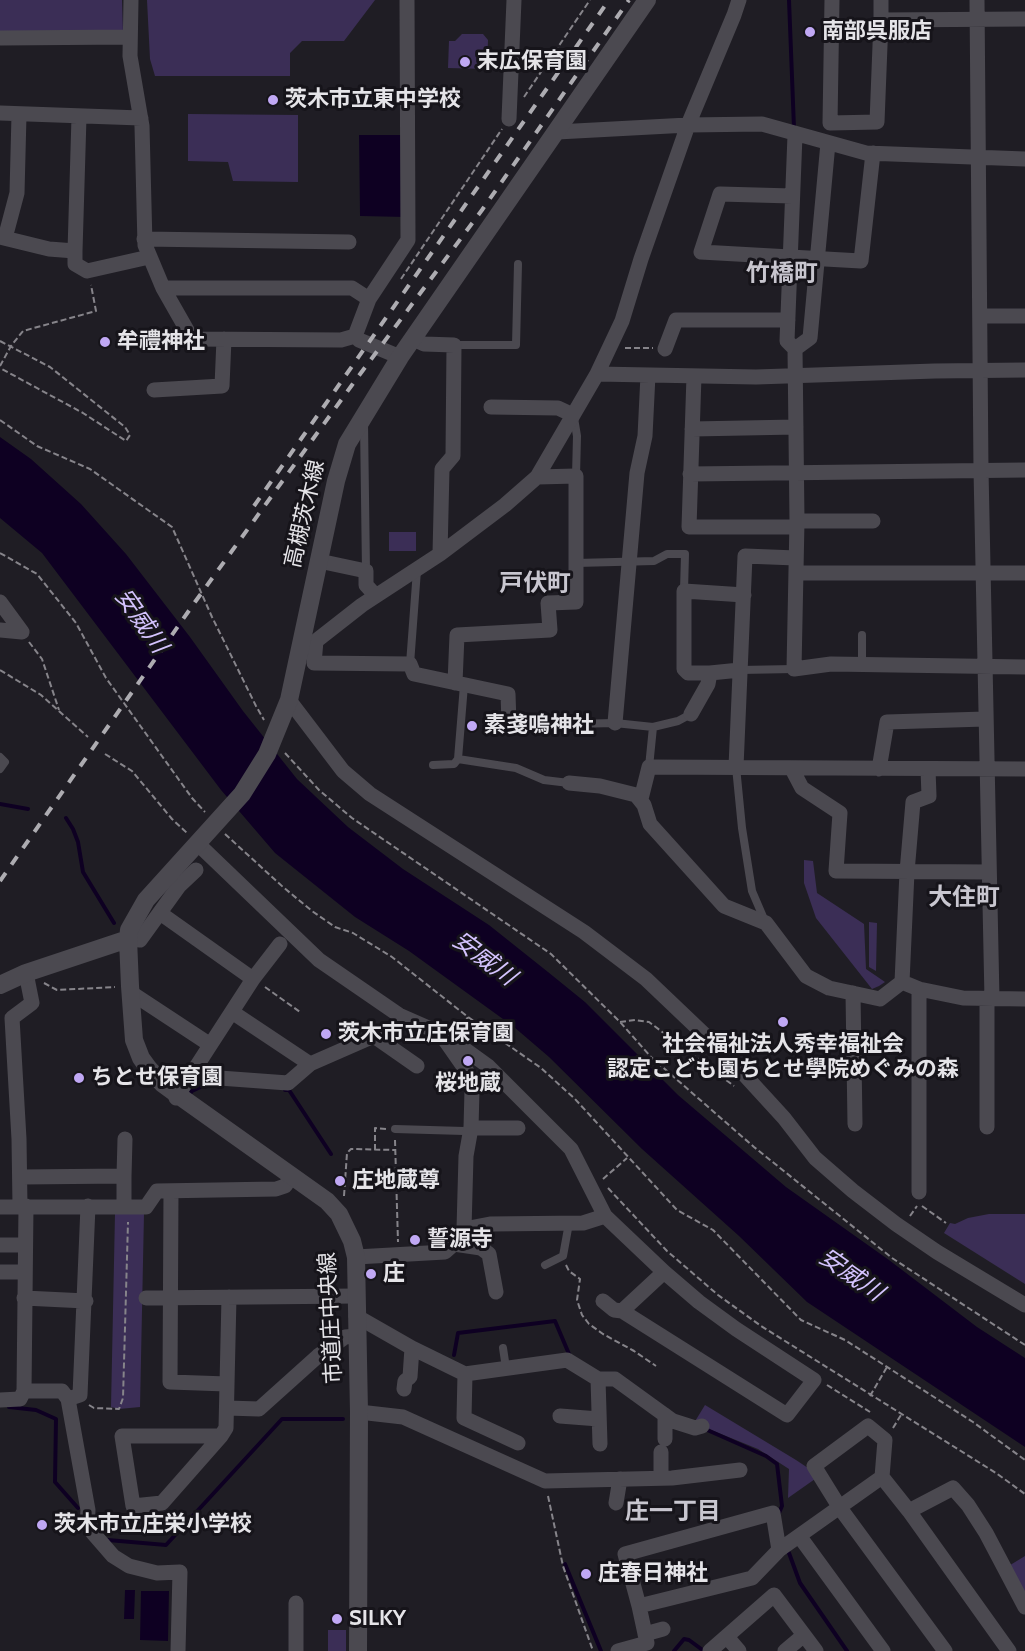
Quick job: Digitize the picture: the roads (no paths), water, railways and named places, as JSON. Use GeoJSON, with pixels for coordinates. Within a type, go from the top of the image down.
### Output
{"type":"FeatureCollection","features":[{"type":"Feature","properties":{"kind":"main road","name":"高槻茨木線"},"geometry":{"type":"LineString","coordinates":[[128,939],[129,930],[146,900],[242,794],[267,754],[289,700],[336,481],[347,444],[400,357],[647,0]]}},
{"type":"Feature","properties":{"kind":"main road"},"geometry":{"type":"LineString","coordinates":[[0,985],[26,973],[128,939]]}},
{"type":"Feature","properties":{"kind":"main road","name":"市道庄中央線"},"geometry":{"type":"LineString","coordinates":[[128,939],[134,1040],[141,1058],[163,1084],[177,1096],[327,1201],[339,1214],[352,1241],[356,1257],[358,1336],[358,1651]]}},
{"type":"Feature","properties":{"kind":"street"},"geometry":{"type":"LineString","coordinates":[[131,0],[130,56],[141,118],[144,239],[149,257],[163,288],[192,339],[341,340],[355,336]]}},
{"type":"Feature","properties":{"kind":"street"},"geometry":{"type":"LineString","coordinates":[[355,336],[369,299],[408,240],[407,0]]}},
{"type":"Feature","properties":{"kind":"street"},"geometry":{"type":"LineString","coordinates":[[509,119],[514,0]]}},
{"type":"Feature","properties":{"kind":"street"},"geometry":{"type":"LineString","coordinates":[[509,723],[508,694],[414,674],[410,664],[314,663],[316,641],[376,596],[440,554],[505,505],[537,477],[597,374],[622,321],[688,125],[739,0]]}},
{"type":"Feature","properties":{"kind":"street"},"geometry":{"type":"LineString","coordinates":[[832,0],[830,123],[877,122],[881,0]]}},
{"type":"Feature","properties":{"kind":"street"},"geometry":{"type":"LineString","coordinates":[[978,0],[981,470],[989,872],[990,999],[987,1127]]}},
{"type":"Feature","properties":{"kind":"street"},"geometry":{"type":"LineString","coordinates":[[881,20],[1025,19]]}},
{"type":"Feature","properties":{"kind":"street"},"geometry":{"type":"LineString","coordinates":[[0,38],[130,37]]}},
{"type":"Feature","properties":{"kind":"street"},"geometry":{"type":"LineString","coordinates":[[0,113],[141,118]]}},
{"type":"Feature","properties":{"kind":"street"},"geometry":{"type":"LineString","coordinates":[[19,115],[17,193],[2,237],[49,249],[75,251]]}},
{"type":"Feature","properties":{"kind":"street"},"geometry":{"type":"LineString","coordinates":[[79,117],[75,264],[87,271],[149,257]]}},
{"type":"Feature","properties":{"kind":"street"},"geometry":{"type":"LineString","coordinates":[[557,132],[688,125],[762,124],[795,135],[873,153],[1025,159]]}},
{"type":"Feature","properties":{"kind":"street"},"geometry":{"type":"LineString","coordinates":[[795,135],[787,341],[795,350],[797,524],[794,669],[831,664],[1025,667]]}},
{"type":"Feature","properties":{"kind":"street"},"geometry":{"type":"LineString","coordinates":[[795,350],[810,338],[828,143]]}},
{"type":"Feature","properties":{"kind":"street"},"geometry":{"type":"LineString","coordinates":[[792,196],[720,195],[701,252],[861,261],[873,153]]}},
{"type":"Feature","properties":{"kind":"street"},"geometry":{"type":"LineString","coordinates":[[144,239],[349,242]]}},
{"type":"Feature","properties":{"kind":"street"},"geometry":{"type":"LineString","coordinates":[[163,288],[352,288],[369,299]]}},
{"type":"Feature","properties":{"kind":"street"},"geometry":{"type":"LineString","coordinates":[[980,316],[1025,316]]}},
{"type":"Feature","properties":{"kind":"street"},"geometry":{"type":"LineString","coordinates":[[665,349],[676,320],[788,320]]}},
{"type":"Feature","properties":{"kind":"street"},"geometry":{"type":"LineString","coordinates":[[355,336],[359,340],[400,357]]}},
{"type":"Feature","properties":{"kind":"street"},"geometry":{"type":"LineString","coordinates":[[154,390],[222,386],[224,339]]}},
{"type":"Feature","properties":{"kind":"street"},"geometry":{"type":"LineString","coordinates":[[413,339],[424,344],[454,345],[453,456],[442,469],[440,554]]}},
{"type":"Feature","properties":{"kind":"street"},"geometry":{"type":"LineString","coordinates":[[597,374],[756,377],[1025,370]]}},
{"type":"Feature","properties":{"kind":"street"},"geometry":{"type":"LineString","coordinates":[[615,723],[637,473],[645,436],[648,375]]}},
{"type":"Feature","properties":{"kind":"street"},"geometry":{"type":"LineString","coordinates":[[694,376],[689,527],[873,521]]}},
{"type":"Feature","properties":{"kind":"street"},"geometry":{"type":"LineString","coordinates":[[491,407],[558,408],[573,415]]}},
{"type":"Feature","properties":{"kind":"street"},"geometry":{"type":"LineString","coordinates":[[692,429],[796,427]]}},
{"type":"Feature","properties":{"kind":"street"},"geometry":{"type":"LineString","coordinates":[[690,474],[1025,470]]}},
{"type":"Feature","properties":{"kind":"street"},"geometry":{"type":"LineString","coordinates":[[459,684],[457,635],[550,630],[548,603],[576,602],[576,477],[537,477]]}},
{"type":"Feature","properties":{"kind":"street"},"geometry":{"type":"LineString","coordinates":[[736,767],[745,556],[796,566],[983,574],[1025,573]]}},
{"type":"Feature","properties":{"kind":"street"},"geometry":{"type":"LineString","coordinates":[[319,561],[366,571],[366,585],[376,596]]}},
{"type":"Feature","properties":{"kind":"street"},"geometry":{"type":"LineString","coordinates":[[740,670],[688,673],[684,669],[684,591],[744,595]]}},
{"type":"Feature","properties":{"kind":"street"},"geometry":{"type":"LineString","coordinates":[[0,602],[22,632],[0,630]]}},
{"type":"Feature","properties":{"kind":"street"},"geometry":{"type":"LineString","coordinates":[[691,714],[708,684],[710,673]]}},
{"type":"Feature","properties":{"kind":"street"},"geometry":{"type":"LineString","coordinates":[[289,700],[343,771],[370,794],[584,932],[646,979],[730,1059],[784,1118],[815,1158],[853,1191],[909,1233],[1025,1305]]}},
{"type":"Feature","properties":{"kind":"street"},"geometry":{"type":"LineString","coordinates":[[879,769],[887,722],[985,719]]}},
{"type":"Feature","properties":{"kind":"street"},"geometry":{"type":"LineString","coordinates":[[641,799],[649,767],[1025,769]]}},
{"type":"Feature","properties":{"kind":"street"},"geometry":{"type":"LineString","coordinates":[[792,769],[802,788],[840,813],[836,871],[989,872]]}},
{"type":"Feature","properties":{"kind":"street"},"geometry":{"type":"LineString","coordinates":[[569,783],[620,790],[636,795],[641,799],[650,824],[724,906],[766,923],[806,976],[829,988],[880,999],[902,982],[913,802],[929,795],[928,770]]}},
{"type":"Feature","properties":{"kind":"street"},"geometry":{"type":"LineString","coordinates":[[198,844],[319,960],[399,1015],[454,1040],[488,1066],[571,1149],[605,1216],[699,1302],[814,1380],[787,1415],[622,1311],[614,1310],[603,1301]]}},
{"type":"Feature","properties":{"kind":"street"},"geometry":{"type":"LineString","coordinates":[[128,939],[140,940],[179,886],[196,870]]}},
{"type":"Feature","properties":{"kind":"street"},"geometry":{"type":"LineString","coordinates":[[160,913],[253,979]]}},
{"type":"Feature","properties":{"kind":"street"},"geometry":{"type":"LineString","coordinates":[[177,1096],[253,979],[280,944]]}},
{"type":"Feature","properties":{"kind":"street"},"geometry":{"type":"LineString","coordinates":[[0,1400],[20,1399],[24,1391],[25,1245],[12,1018],[32,1003],[26,973]]}},
{"type":"Feature","properties":{"kind":"street"},"geometry":{"type":"LineString","coordinates":[[902,982],[919,989],[963,998],[1025,999]]}},
{"type":"Feature","properties":{"kind":"street"},"geometry":{"type":"LineString","coordinates":[[130,989],[209,1044]]}},
{"type":"Feature","properties":{"kind":"street"},"geometry":{"type":"LineString","coordinates":[[919,989],[919,1192]]}},
{"type":"Feature","properties":{"kind":"street"},"geometry":{"type":"LineString","coordinates":[[853,993],[855,1124]]}},
{"type":"Feature","properties":{"kind":"street"},"geometry":{"type":"LineString","coordinates":[[232,1012],[310,1064]]}},
{"type":"Feature","properties":{"kind":"street"},"geometry":{"type":"LineString","coordinates":[[356,1257],[445,1252],[454,1244],[464,1229],[466,1156],[471,1128],[472,1090],[468,1073],[440,1032]]}},
{"type":"Feature","properties":{"kind":"street"},"geometry":{"type":"LineString","coordinates":[[192,1076],[288,1083],[310,1064],[374,1036],[417,1066]]}},
{"type":"Feature","properties":{"kind":"street"},"geometry":{"type":"LineString","coordinates":[[471,1128],[518,1128]]}},
{"type":"Feature","properties":{"kind":"street"},"geometry":{"type":"LineString","coordinates":[[125,1138],[126,1207]]}},
{"type":"Feature","properties":{"kind":"street"},"geometry":{"type":"LineString","coordinates":[[21,1177],[124,1176]]}},
{"type":"Feature","properties":{"kind":"street"},"geometry":{"type":"LineString","coordinates":[[0,1207],[146,1207],[157,1191],[276,1189],[285,1186],[292,1176]]}},
{"type":"Feature","properties":{"kind":"street"},"geometry":{"type":"LineString","coordinates":[[171,1191],[170,1382],[227,1384]]}},
{"type":"Feature","properties":{"kind":"street"},"geometry":{"type":"LineString","coordinates":[[73,1398],[80,1395],[86,1301],[88,1206]]}},
{"type":"Feature","properties":{"kind":"street"},"geometry":{"type":"LineString","coordinates":[[464,1229],[490,1224],[583,1223],[605,1216]]}},
{"type":"Feature","properties":{"kind":"street"},"geometry":{"type":"LineString","coordinates":[[454,1244],[481,1248],[489,1254],[496,1292]]}},
{"type":"Feature","properties":{"kind":"street"},"geometry":{"type":"LineString","coordinates":[[0,1245],[25,1245]]}},
{"type":"Feature","properties":{"kind":"street"},"geometry":{"type":"LineString","coordinates":[[0,1272],[24,1272]]}},
{"type":"Feature","properties":{"kind":"street"},"geometry":{"type":"LineString","coordinates":[[622,1311],[664,1272]]}},
{"type":"Feature","properties":{"kind":"street"},"geometry":{"type":"LineString","coordinates":[[146,1298],[356,1296]]}},
{"type":"Feature","properties":{"kind":"street"},"geometry":{"type":"LineString","coordinates":[[221,1436],[122,1436],[133,1506],[162,1503],[221,1436],[226,1428],[229,1297]]}},
{"type":"Feature","properties":{"kind":"street"},"geometry":{"type":"LineString","coordinates":[[24,1298],[86,1301]]}},
{"type":"Feature","properties":{"kind":"street"},"geometry":{"type":"LineString","coordinates":[[356,1316],[412,1348],[465,1374],[567,1360],[598,1379],[615,1379],[673,1421],[698,1427]]}},
{"type":"Feature","properties":{"kind":"street"},"geometry":{"type":"LineString","coordinates":[[227,1408],[259,1409],[318,1356],[345,1336],[358,1336]]}},
{"type":"Feature","properties":{"kind":"street"},"geometry":{"type":"LineString","coordinates":[[404,1389],[405,1381],[410,1377],[412,1348]]}},
{"type":"Feature","properties":{"kind":"street"},"geometry":{"type":"LineString","coordinates":[[465,1374],[464,1418],[518,1443]]}},
{"type":"Feature","properties":{"kind":"street"},"geometry":{"type":"LineString","coordinates":[[598,1379],[600,1444]]}},
{"type":"Feature","properties":{"kind":"street"},"geometry":{"type":"LineString","coordinates":[[24,1391],[62,1391],[73,1398],[88,1510],[87,1525],[113,1556],[129,1566],[157,1573],[180,1572],[178,1651]]}},
{"type":"Feature","properties":{"kind":"street"},"geometry":{"type":"LineString","coordinates":[[359,1412],[403,1417],[545,1481],[661,1478],[740,1470]]}},
{"type":"Feature","properties":{"kind":"street"},"geometry":{"type":"LineString","coordinates":[[661,1478],[665,1415]]}},
{"type":"Feature","properties":{"kind":"street"},"geometry":{"type":"LineString","coordinates":[[560,1416],[599,1419]]}},
{"type":"Feature","properties":{"kind":"street"},"geometry":{"type":"LineString","coordinates":[[945,1651],[840,1508],[814,1466],[868,1426],[885,1440],[882,1477],[1009,1651]]}},
{"type":"Feature","properties":{"kind":"street"},"geometry":{"type":"LineString","coordinates":[[639,1606],[752,1578],[779,1550],[882,1477]]}},
{"type":"Feature","properties":{"kind":"street"},"geometry":{"type":"LineString","coordinates":[[616,1503],[620,1479]]}},
{"type":"Feature","properties":{"kind":"street"},"geometry":{"type":"LineString","coordinates":[[909,1511],[953,1488],[968,1505],[986,1533],[1025,1607]]}},
{"type":"Feature","properties":{"kind":"street"},"geometry":{"type":"LineString","coordinates":[[618,1651],[647,1643],[625,1554],[773,1513],[779,1550]]}},
{"type":"Feature","properties":{"kind":"street"},"geometry":{"type":"LineString","coordinates":[[800,1537],[882,1651]]}},
{"type":"Feature","properties":{"kind":"street"},"geometry":{"type":"LineString","coordinates":[[710,1651],[774,1594],[816,1651]]}},
{"type":"Feature","properties":{"kind":"street"},"geometry":{"type":"LineString","coordinates":[[296,1603],[296,1651]]}},
{"type":"Feature","properties":{"kind":"street"},"geometry":{"type":"LineString","coordinates":[[645,1634],[663,1629]]}},
{"type":"Feature","properties":{"kind":"street"},"geometry":{"type":"LineString","coordinates":[[785,1651],[804,1635]]}},
{"type":"Feature","properties":{"kind":"street"},"geometry":{"type":"LineString","coordinates":[[727,1637],[739,1651]]}},
{"type":"Feature","properties":{"kind":"lane"},"geometry":{"type":"LineString","coordinates":[[454,345],[516,345],[518,264]]}},
{"type":"Feature","properties":{"kind":"lane"},"geometry":{"type":"LineString","coordinates":[[364,415],[366,571]]}},
{"type":"Feature","properties":{"kind":"lane"},"geometry":{"type":"LineString","coordinates":[[573,415],[577,436],[576,477]]}},
{"type":"Feature","properties":{"kind":"lane"},"geometry":{"type":"LineString","coordinates":[[576,563],[654,561],[667,554],[685,554],[684,591]]}},
{"type":"Feature","properties":{"kind":"lane"},"geometry":{"type":"LineString","coordinates":[[410,664],[418,569]]}},
{"type":"Feature","properties":{"kind":"lane"},"geometry":{"type":"LineString","coordinates":[[862,635],[862,664]]}},
{"type":"Feature","properties":{"kind":"lane"},"geometry":{"type":"LineString","coordinates":[[740,670],[794,669]]}},
{"type":"Feature","properties":{"kind":"lane"},"geometry":{"type":"LineString","coordinates":[[433,765],[454,764],[458,759],[459,684]]}},
{"type":"Feature","properties":{"kind":"lane"},"geometry":{"type":"LineString","coordinates":[[509,723],[528,725],[615,723],[653,727],[678,721],[691,714]]}},
{"type":"Feature","properties":{"kind":"lane"},"geometry":{"type":"LineString","coordinates":[[649,767],[653,727]]}},
{"type":"Feature","properties":{"kind":"lane"},"geometry":{"type":"LineString","coordinates":[[0,757],[5,762],[0,769]]}},
{"type":"Feature","properties":{"kind":"lane"},"geometry":{"type":"LineString","coordinates":[[458,759],[516,768],[544,780],[569,783]]}},
{"type":"Feature","properties":{"kind":"lane"},"geometry":{"type":"LineString","coordinates":[[736,767],[742,828],[752,891],[766,923]]}},
{"type":"Feature","properties":{"kind":"lane"},"geometry":{"type":"LineString","coordinates":[[395,1129],[464,1131],[471,1128]]}},
{"type":"Feature","properties":{"kind":"lane"},"geometry":{"type":"LineString","coordinates":[[545,1265],[563,1256],[569,1223]]}},
{"type":"Feature","properties":{"kind":"lane"},"geometry":{"type":"LineString","coordinates":[[503,1348],[506,1368]]}},
{"type":"Feature","properties":{"kind":"water"},"geometry":{"type":"Polygon","coordinates":[[[359,135],[404,135],[405,217],[360,216],[359,135]]]}},
{"type":"Feature","properties":{"kind":"water","name":"安威川"},"geometry":{"type":"Polygon","coordinates":[[[0,437],[31,459],[81,504],[126,554],[243,711],[297,779],[348,827],[403,869],[489,925],[585,1002],[678,1095],[786,1187],[889,1260],[977,1327],[1025,1358],[1025,1447],[807,1302],[739,1236],[642,1149],[549,1057],[514,1027],[409,951],[355,917],[275,853],[221,790],[42,553],[0,518],[0,437]]]}},
{"type":"Feature","properties":{"kind":"water"},"geometry":{"type":"Polygon","coordinates":[[[125,1590],[135,1590],[134,1619],[124,1619],[125,1590]]]}},
{"type":"Feature","properties":{"kind":"water"},"geometry":{"type":"Polygon","coordinates":[[[141,1591],[169,1591],[168,1641],[140,1640],[141,1591]]]}},
{"type":"Feature","properties":{"kind":"waterway"},"geometry":{"type":"LineString","coordinates":[[789,0],[794,128]]}},
{"type":"Feature","properties":{"kind":"waterway"},"geometry":{"type":"LineString","coordinates":[[0,804],[28,809]]}},
{"type":"Feature","properties":{"kind":"waterway"},"geometry":{"type":"LineString","coordinates":[[66,818],[78,842],[83,872],[114,923]]}},
{"type":"Feature","properties":{"kind":"waterway"},"geometry":{"type":"LineString","coordinates":[[188,1096],[192,1091],[209,1083]]}},
{"type":"Feature","properties":{"kind":"waterway"},"geometry":{"type":"LineString","coordinates":[[285,1090],[289,1090],[331,1154]]}},
{"type":"Feature","properties":{"kind":"waterway"},"geometry":{"type":"LineString","coordinates":[[454,1355],[458,1333],[555,1321],[569,1354]]}},
{"type":"Feature","properties":{"kind":"waterway"},"geometry":{"type":"LineString","coordinates":[[9,1407],[36,1410],[56,1419],[55,1482],[78,1508]]}},
{"type":"Feature","properties":{"kind":"waterway"},"geometry":{"type":"LineString","coordinates":[[108,1540],[166,1545],[282,1419],[343,1419]]}},
{"type":"Feature","properties":{"kind":"waterway"},"geometry":{"type":"LineString","coordinates":[[705,1429],[766,1456],[777,1464],[782,1506],[779,1513]]}},
{"type":"Feature","properties":{"kind":"waterway"},"geometry":{"type":"LineString","coordinates":[[789,1553],[800,1583],[847,1651]]}},
{"type":"Feature","properties":{"kind":"waterway"},"geometry":{"type":"LineString","coordinates":[[565,1564],[601,1651]]}},
{"type":"Feature","properties":{"kind":"waterway"},"geometry":{"type":"LineString","coordinates":[[674,1651],[684,1639],[704,1651]]}},
{"type":"Feature","properties":{"kind":"railway"},"geometry":{"type":"LineString","coordinates":[[254,506],[609,0]]}},
{"type":"Feature","properties":{"kind":"railway"},"geometry":{"type":"LineString","coordinates":[[0,881],[195,602],[482,210],[629,0]]}},
{"type":"Feature","properties":{"kind":"place","name":"南部呉服店"},"geometry":{"type":"Point","coordinates":[810,32]}},
{"type":"Feature","properties":{"kind":"place","name":"末広保育園"},"geometry":{"type":"Point","coordinates":[465,62]}},
{"type":"Feature","properties":{"kind":"place","name":"茨木市立東中学校"},"geometry":{"type":"Point","coordinates":[273,100]}},
{"type":"Feature","properties":{"kind":"place","name":"牟禮神社"},"geometry":{"type":"Point","coordinates":[105,342]}},
{"type":"Feature","properties":{"kind":"place","name":"素戔嗚神社"},"geometry":{"type":"Point","coordinates":[472,726]}},
{"type":"Feature","properties":{"kind":"place","name":"社会福祉法人秀幸福祉会 認定こども園ちとせ學院めぐみの森"},"geometry":{"type":"Point","coordinates":[783,1022]}},
{"type":"Feature","properties":{"kind":"place","name":"茨木市立庄保育園"},"geometry":{"type":"Point","coordinates":[326,1034]}},
{"type":"Feature","properties":{"kind":"place","name":"桜地蔵"},"geometry":{"type":"Point","coordinates":[468,1061]}},
{"type":"Feature","properties":{"kind":"place","name":"ちとせ保育園"},"geometry":{"type":"Point","coordinates":[79,1078]}},
{"type":"Feature","properties":{"kind":"place","name":"庄地蔵尊"},"geometry":{"type":"Point","coordinates":[340,1181]}},
{"type":"Feature","properties":{"kind":"place","name":"誓源寺"},"geometry":{"type":"Point","coordinates":[415,1240]}},
{"type":"Feature","properties":{"kind":"place","name":"庄"},"geometry":{"type":"Point","coordinates":[371,1274]}},
{"type":"Feature","properties":{"kind":"place","name":"茨木市立庄栄小学校"},"geometry":{"type":"Point","coordinates":[42,1525]}},
{"type":"Feature","properties":{"kind":"place","name":"庄春日神社"},"geometry":{"type":"Point","coordinates":[586,1574]}},
{"type":"Feature","properties":{"kind":"place","name":"SILKY"},"geometry":{"type":"Point","coordinates":[337,1619]}},
{"type":"Feature","properties":{"kind":"district","name":"竹橋町"},"geometry":{"type":"Point","coordinates":[782,274]}},
{"type":"Feature","properties":{"kind":"district","name":"戸伏町"},"geometry":{"type":"Point","coordinates":[535,584]}},
{"type":"Feature","properties":{"kind":"district","name":"大住町"},"geometry":{"type":"Point","coordinates":[964,898]}},
{"type":"Feature","properties":{"kind":"district","name":"庄一丁目"},"geometry":{"type":"Point","coordinates":[673,1512]}}]}
